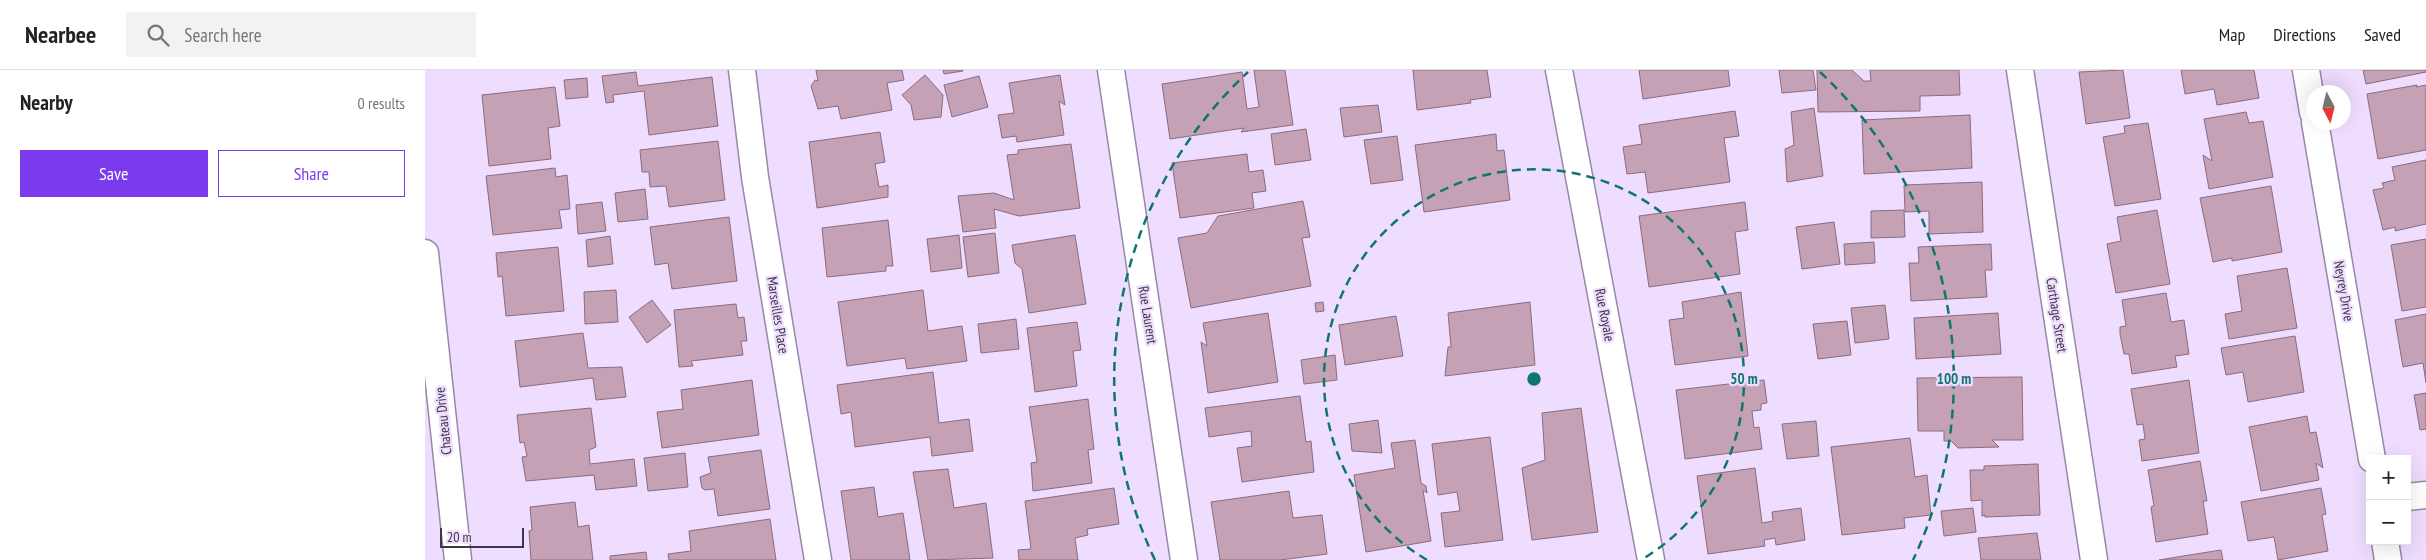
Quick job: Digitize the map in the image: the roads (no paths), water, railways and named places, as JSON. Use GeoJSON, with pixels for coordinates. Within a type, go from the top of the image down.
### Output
{"type":"FeatureCollection","features":[{"type":"Feature","properties":{"kind":"street","name":"Marseilles Place"},"geometry":{"type":"LineString","coordinates":[[742,70],[755,177],[818,560]]}},
{"type":"Feature","properties":{"kind":"street","name":"Rue Laurent"},"geometry":{"type":"LineString","coordinates":[[1111,70],[1185,560]]}},
{"type":"Feature","properties":{"kind":"street","name":"Rue Royale"},"geometry":{"type":"LineString","coordinates":[[1559,70],[1651,560]]}},
{"type":"Feature","properties":{"kind":"street","name":"Carthage Street"},"geometry":{"type":"LineString","coordinates":[[2020,70],[2094,560]]}},
{"type":"Feature","properties":{"kind":"street"},"geometry":{"type":"LineString","coordinates":[[2306,70],[2308,85]]}},
{"type":"Feature","properties":{"kind":"street","name":"Neyrey Drive"},"geometry":{"type":"LineString","coordinates":[[2316,130],[2371,455]]}},
{"type":"Feature","properties":{"kind":"street","name":"Chateau Drive"},"geometry":{"type":"LineString","coordinates":[[425,253],[458,560]]}},
{"type":"Feature","properties":{"kind":"street"},"geometry":{"type":"LineString","coordinates":[[2411,496],[2426,494]]}},
{"type":"Feature","properties":{"kind":"street"},"geometry":{"type":"LineString","coordinates":[[2386,545],[2389,560]]}}]}
